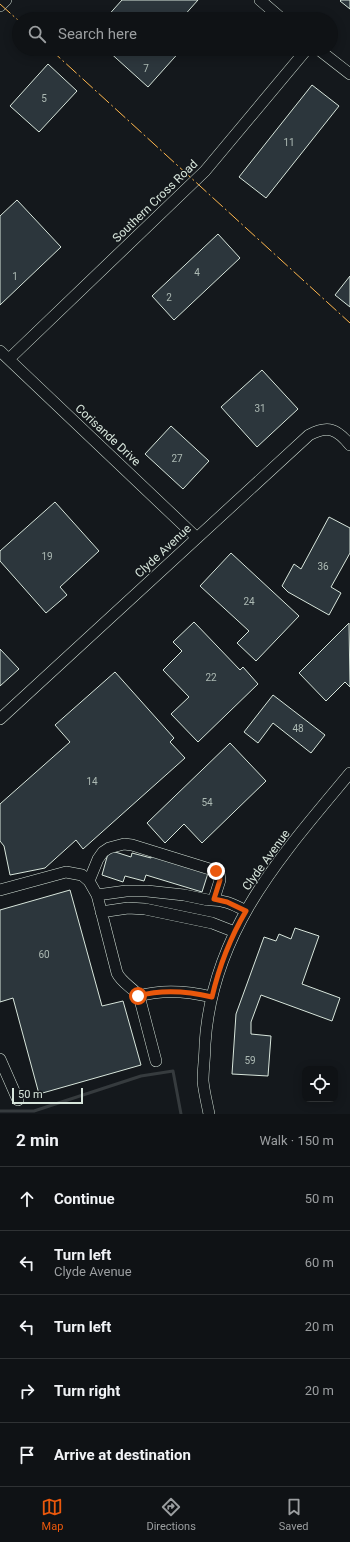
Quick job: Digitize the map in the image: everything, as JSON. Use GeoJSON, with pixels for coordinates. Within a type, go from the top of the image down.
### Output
{"type":"FeatureCollection","features":[{"type":"Feature","properties":{"kind":"street"},"geometry":{"type":"LineString","coordinates":[[0,6],[6,0]]}},
{"type":"Feature","properties":{"kind":"street"},"geometry":{"type":"LineString","coordinates":[[260,0],[274,12]]}},
{"type":"Feature","properties":{"kind":"street","name":"Southern Cross Road"},"geometry":{"type":"LineString","coordinates":[[9,359],[206,171],[301,56]]}},
{"type":"Feature","properties":{"kind":"street"},"geometry":{"type":"LineString","coordinates":[[327,56],[350,74]]}},
{"type":"Feature","properties":{"kind":"street","name":"Corisande Drive"},"geometry":{"type":"LineString","coordinates":[[0,351],[197,538]]}},
{"type":"Feature","properties":{"kind":"street","name":"Clyde Avenue"},"geometry":{"type":"LineString","coordinates":[[0,719],[309,435],[328,429],[341,436],[350,445]]}},
{"type":"Feature","properties":{"kind":"street","name":"Clyde Avenue"},"geometry":{"type":"LineString","coordinates":[[209,1114],[203,1081],[207,1030],[212,997],[221,964],[234,932],[264,882],[350,773]]}},
{"type":"Feature","properties":{"kind":"street"},"geometry":{"type":"LineString","coordinates":[[89,881],[98,859],[103,852],[117,845],[132,845],[216,871],[219,873],[220,880],[214,899]]}},
{"type":"Feature","properties":{"kind":"street"},"geometry":{"type":"LineString","coordinates":[[0,890],[66,872],[82,876],[89,881],[97,895],[117,973],[119,978],[134,990],[138,996],[156,1061]]}},
{"type":"Feature","properties":{"kind":"street"},"geometry":{"type":"LineString","coordinates":[[97,895],[126,891],[142,891],[184,895],[227,902],[246,911]]}},
{"type":"Feature","properties":{"kind":"street"},"geometry":{"type":"LineString","coordinates":[[102,912],[128,908],[145,909],[212,923],[234,932]]}},
{"type":"Feature","properties":{"kind":"street"},"geometry":{"type":"LineString","coordinates":[[138,996],[165,991],[192,993],[212,997]]}},
{"type":"Feature","properties":{"kind":"street"},"geometry":{"type":"LineString","coordinates":[[0,1058],[18,1100]]}},
{"type":"Feature","properties":{"kind":"building"},"geometry":{"type":"Polygon","coordinates":[[[122,0],[198,0],[187,12],[111,12],[122,0]]]}},
{"type":"Feature","properties":{"kind":"building"},"geometry":{"type":"Polygon","coordinates":[[[350,0],[350,9],[340,1],[350,0]]]}},
{"type":"Feature","properties":{"kind":"building"},"geometry":{"type":"Polygon","coordinates":[[[114,56],[176,56],[148,87],[114,56]]]}},
{"type":"Feature","properties":{"kind":"building"},"geometry":{"type":"Polygon","coordinates":[[[48,64],[77,91],[39,132],[10,106],[48,64]]]}},
{"type":"Feature","properties":{"kind":"building"},"geometry":{"type":"Polygon","coordinates":[[[312,85],[339,106],[266,198],[239,177],[312,85]]]}},
{"type":"Feature","properties":{"kind":"building"},"geometry":{"type":"Polygon","coordinates":[[[17,200],[61,247],[0,305],[0,216],[17,200]]]}},
{"type":"Feature","properties":{"kind":"building"},"geometry":{"type":"Polygon","coordinates":[[[218,234],[240,258],[174,320],[152,296],[218,234]]]}},
{"type":"Feature","properties":{"kind":"building"},"geometry":{"type":"Polygon","coordinates":[[[350,276],[350,307],[335,295],[350,276]]]}},
{"type":"Feature","properties":{"kind":"building"},"geometry":{"type":"Polygon","coordinates":[[[262,370],[298,409],[257,447],[221,407],[262,370]]]}},
{"type":"Feature","properties":{"kind":"building"},"geometry":{"type":"Polygon","coordinates":[[[171,426],[209,461],[183,489],[145,454],[171,426]]]}},
{"type":"Feature","properties":{"kind":"building"},"geometry":{"type":"Polygon","coordinates":[[[55,502],[99,551],[60,587],[67,595],[46,613],[0,561],[0,551],[55,502]]]}},
{"type":"Feature","properties":{"kind":"building"},"geometry":{"type":"Polygon","coordinates":[[[329,517],[350,528],[350,553],[331,587],[341,593],[329,615],[288,592],[282,586],[294,564],[301,569],[329,517]]]}},
{"type":"Feature","properties":{"kind":"building"},"geometry":{"type":"Polygon","coordinates":[[[231,553],[299,616],[256,661],[237,643],[249,631],[200,586],[231,553]]]}},
{"type":"Feature","properties":{"kind":"building"},"geometry":{"type":"Polygon","coordinates":[[[194,622],[240,670],[243,667],[258,684],[198,742],[171,714],[189,697],[163,670],[182,651],[173,642],[194,622]]]}},
{"type":"Feature","properties":{"kind":"building"},"geometry":{"type":"Polygon","coordinates":[[[349,623],[350,687],[345,682],[326,701],[299,673],[349,623]]]}},
{"type":"Feature","properties":{"kind":"building"},"geometry":{"type":"Polygon","coordinates":[[[0,649],[19,669],[0,686],[0,649]]]}},
{"type":"Feature","properties":{"kind":"building"},"geometry":{"type":"Polygon","coordinates":[[[115,672],[174,738],[170,742],[185,758],[83,849],[76,840],[45,868],[10,875],[4,846],[0,841],[0,804],[70,742],[55,725],[115,672]]]}},
{"type":"Feature","properties":{"kind":"building"},"geometry":{"type":"Polygon","coordinates":[[[273,695],[325,735],[311,753],[273,723],[258,743],[244,732],[273,695]]]}},
{"type":"Feature","properties":{"kind":"building"},"geometry":{"type":"Polygon","coordinates":[[[230,743],[266,781],[202,843],[184,824],[165,843],[147,823],[230,743]]]}},
{"type":"Feature","properties":{"kind":"building"},"geometry":{"type":"Polygon","coordinates":[[[109,850],[131,857],[132,853],[151,858],[152,853],[209,870],[202,892],[146,875],[144,881],[125,876],[123,882],[102,875],[109,850]]]}},
{"type":"Feature","properties":{"kind":"building"},"geometry":{"type":"Polygon","coordinates":[[[70,890],[102,1006],[123,1001],[141,1065],[39,1094],[13,998],[0,1002],[0,910],[70,890]]]}},
{"type":"Feature","properties":{"kind":"building"},"geometry":{"type":"Polygon","coordinates":[[[295,928],[319,936],[302,984],[340,998],[332,1021],[261,995],[251,1022],[251,1034],[271,1036],[268,1076],[232,1074],[236,1014],[264,937],[276,941],[279,934],[291,939],[295,928]]]}},
{"type":"Feature","properties":{"kind":"waterway"},"geometry":{"type":"LineString","coordinates":[[0,1111],[34,1111],[141,1076],[173,1071],[181,1114]]}},
{"type":"Feature","properties":{"kind":"power"},"geometry":{"type":"LineString","coordinates":[[0,4],[12,15]]}},
{"type":"Feature","properties":{"kind":"power"},"geometry":{"type":"LineString","coordinates":[[58,56],[350,323]]}},
{"type":"Feature","properties":{"kind":"route"},"geometry":{"type":"LineString","coordinates":[[138,996],[158,991],[165,991],[192,993],[212,997],[229,944],[246,911],[227,902],[214,899],[220,880],[219,873],[216,871]]}}]}
